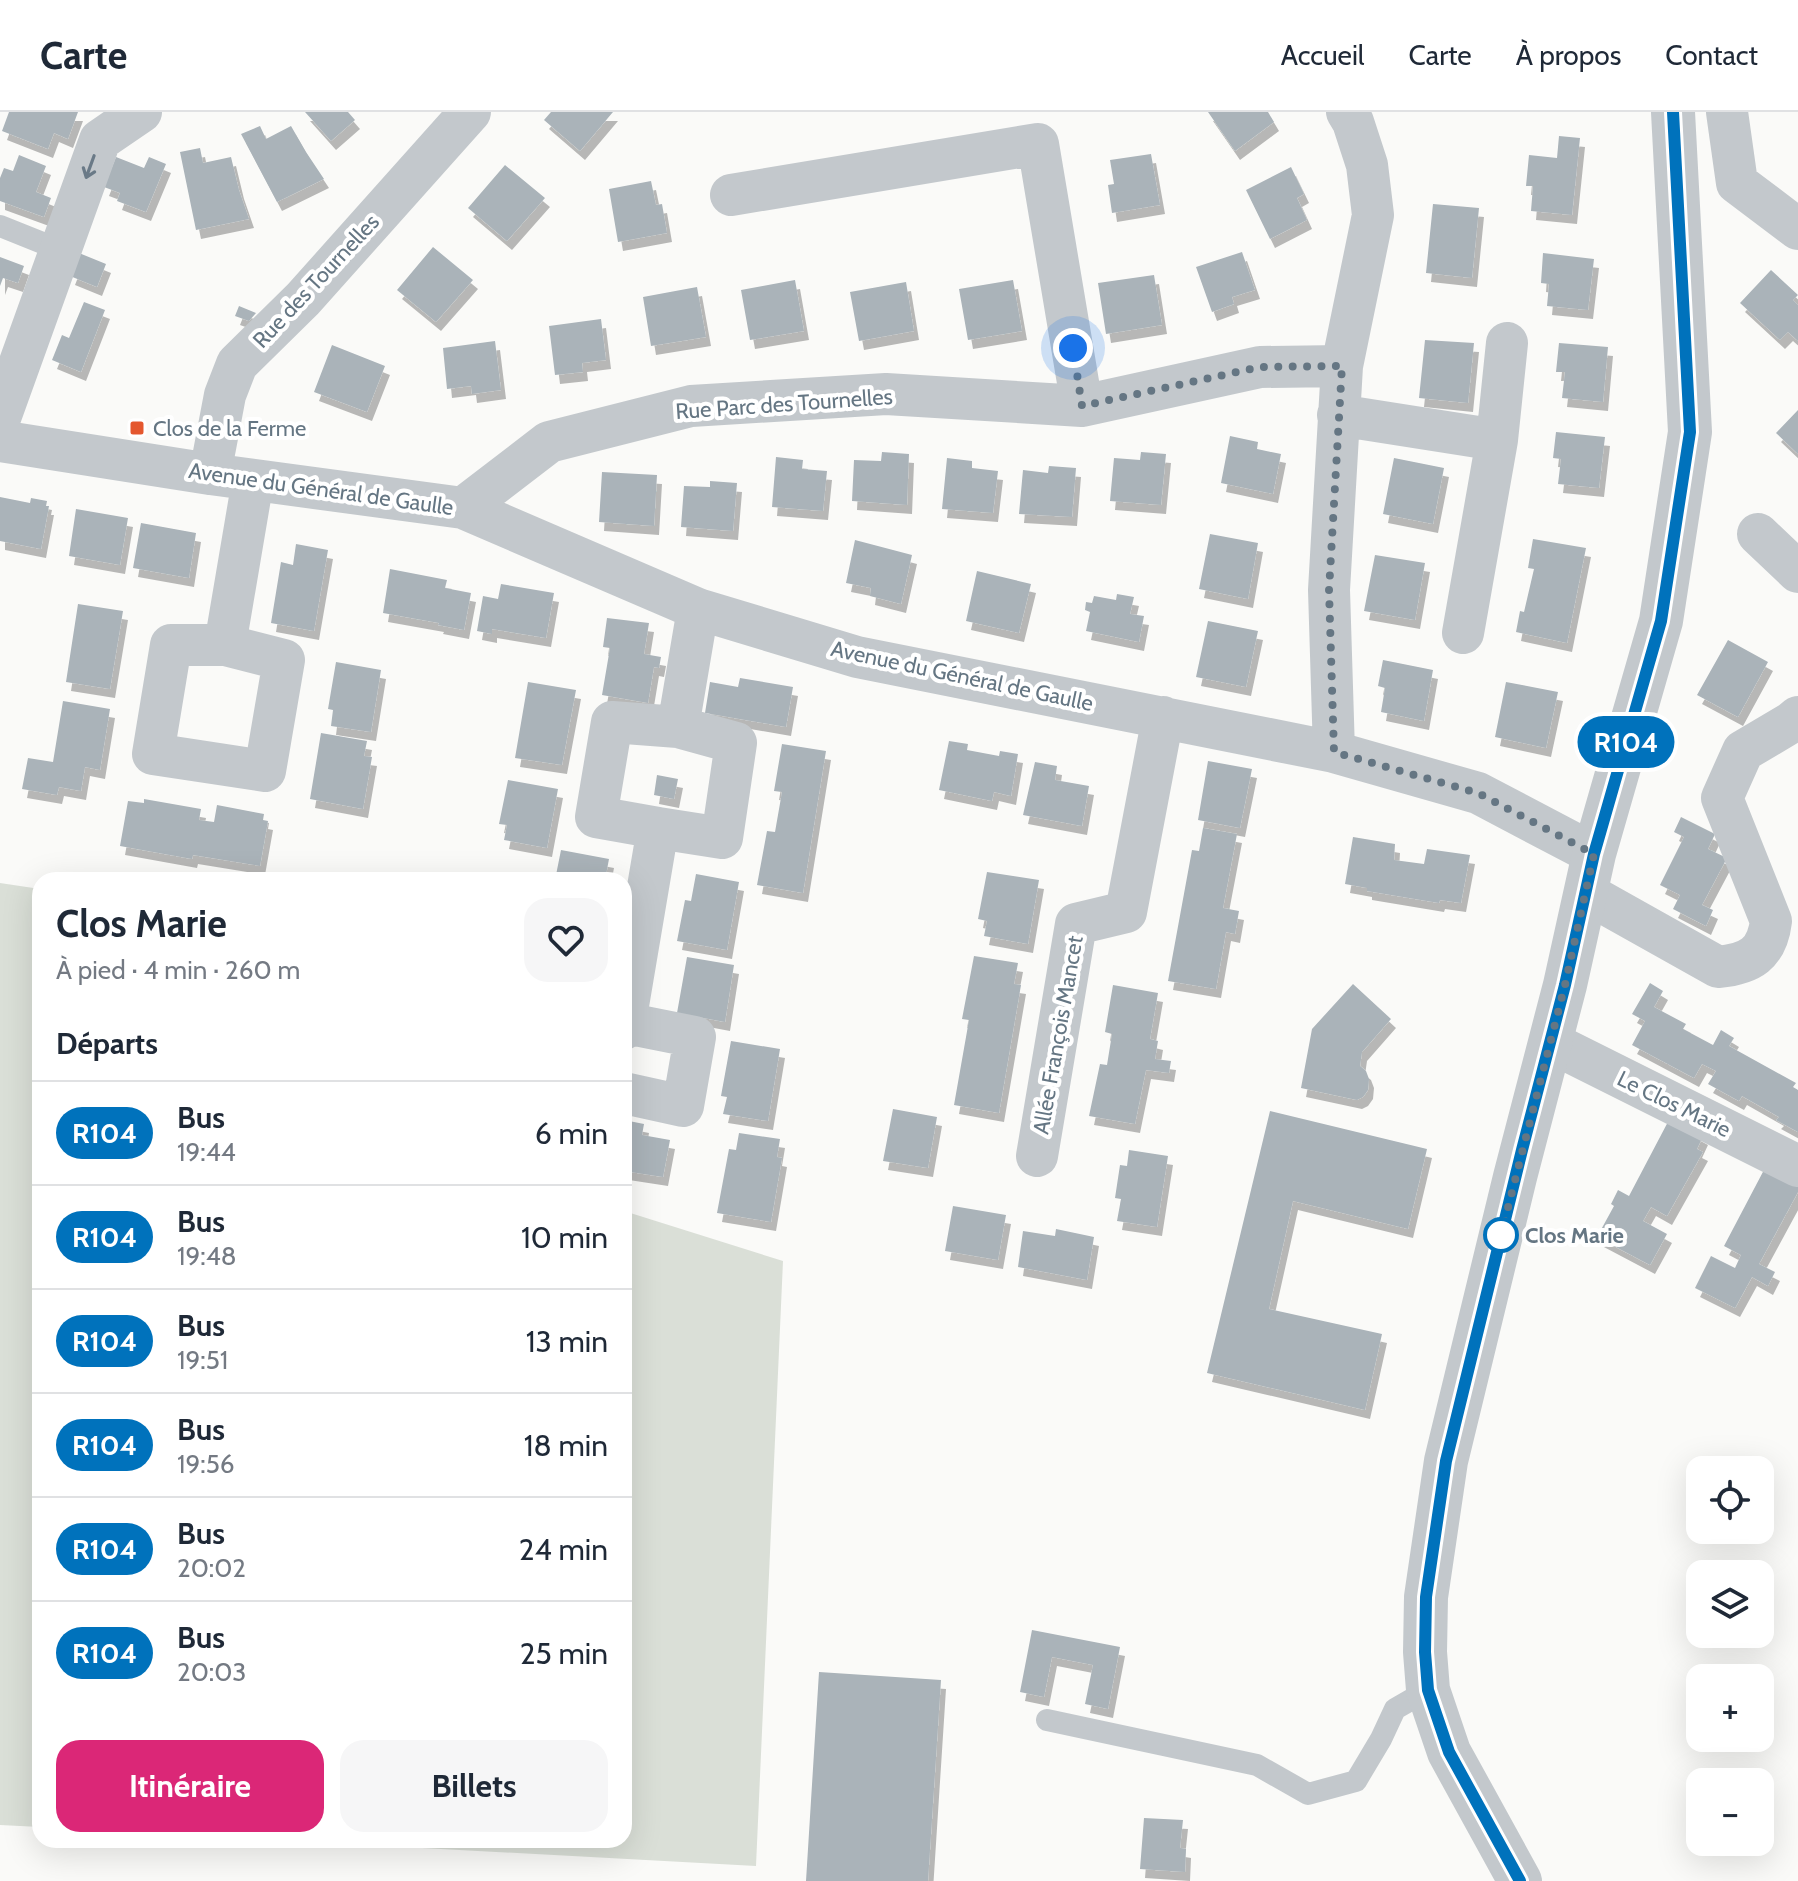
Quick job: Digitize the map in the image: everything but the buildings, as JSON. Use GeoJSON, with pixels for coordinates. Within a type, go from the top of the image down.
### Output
{"type":"FeatureCollection","features":[{"type":"Feature","properties":{"kind":"street"},"geometry":{"type":"LineString","coordinates":[[0,418],[100,140],[141,112]]}},
{"type":"Feature","properties":{"kind":"street","name":"Rue des Tournelles"},"geometry":{"type":"LineString","coordinates":[[210,474],[225,395],[237,364],[303,299],[470,112]]}},
{"type":"Feature","properties":{"kind":"street"},"geometry":{"type":"LineString","coordinates":[[1334,752],[1329,590],[1338,415],[1342,366],[1373,215],[1367,165],[1347,112]]}},
{"type":"Feature","properties":{"kind":"street"},"geometry":{"type":"LineString","coordinates":[[1520,1881],[1449,1752],[1428,1690],[1426,1597],[1446,1461],[1590,873],[1661,621],[1690,432],[1673,112]]}},
{"type":"Feature","properties":{"kind":"street"},"geometry":{"type":"LineString","coordinates":[[1727,112],[1737,183],[1798,229]]}},
{"type":"Feature","properties":{"kind":"street"},"geometry":{"type":"LineString","coordinates":[[731,195],[1038,144],[1082,406]]}},
{"type":"Feature","properties":{"kind":"street"},"geometry":{"type":"LineString","coordinates":[[1463,633],[1497,440],[1507,343]]}},
{"type":"Feature","properties":{"kind":"street","name":"Rue Parc des Tournelles"},"geometry":{"type":"LineString","coordinates":[[463,508],[549,442],[691,406],[886,394],[1082,406],[1260,367],[1342,366]]}},
{"type":"Feature","properties":{"kind":"street"},"geometry":{"type":"LineString","coordinates":[[1338,415],[1497,440]]}},
{"type":"Feature","properties":{"kind":"street","name":"Avenue du Général de Gaulle"},"geometry":{"type":"LineString","coordinates":[[0,441],[210,474],[463,508],[698,609],[857,657],[1334,752],[1478,793],[1718,967],[1737,965],[1762,950],[1769,937],[1771,921],[1722,798],[1743,751],[1798,717]]}},
{"type":"Feature","properties":{"kind":"street"},"geometry":{"type":"LineString","coordinates":[[225,645],[253,480]]}},
{"type":"Feature","properties":{"kind":"street"},"geometry":{"type":"LineString","coordinates":[[1758,534],[1798,572]]}},
{"type":"Feature","properties":{"kind":"street"},"geometry":{"type":"LineString","coordinates":[[678,727],[698,609]]}},
{"type":"Feature","properties":{"kind":"street","name":"Allée François Mancet"},"geometry":{"type":"LineString","coordinates":[[1037,1156],[1076,924],[1126,912],[1163,717]]}},
{"type":"Feature","properties":{"kind":"street"},"geometry":{"type":"LineString","coordinates":[[612,722],[678,727],[736,743],[722,838],[596,817],[612,722]]}},
{"type":"Feature","properties":{"kind":"street"},"geometry":{"type":"LineString","coordinates":[[632,982],[658,828]]}},
{"type":"Feature","properties":{"kind":"street"},"geometry":{"type":"LineString","coordinates":[[632,1024],[695,1037],[683,1106],[632,1095]]}},
{"type":"Feature","properties":{"kind":"street","name":"Le Clos Marie"},"geometry":{"type":"LineString","coordinates":[[1550,1042],[1798,1166]]}},
{"type":"Feature","properties":{"kind":"lane"},"geometry":{"type":"LineString","coordinates":[[0,226],[60,250]]}},
{"type":"Feature","properties":{"kind":"lane"},"geometry":{"type":"LineString","coordinates":[[1047,1720],[1257,1765],[1308,1794],[1356,1781],[1395,1709],[1428,1690]]}},
{"type":"Feature","properties":{"kind":"shaded area"},"geometry":{"type":"Polygon","coordinates":[[[0,883],[32,888],[32,1827],[0,1825],[0,883]]]}},
{"type":"Feature","properties":{"kind":"shaded area"},"geometry":{"type":"Polygon","coordinates":[[[632,1214],[783,1261],[756,1866],[422,1848],[632,1848],[632,1214]]]}},
{"type":"Feature","properties":{"kind":"bus line","name":"R104"},"geometry":{"type":"LineString","coordinates":[[1520,1881],[1449,1752],[1428,1690],[1426,1597],[1446,1461],[1565,985],[1594,854],[1661,621],[1690,432],[1673,112]]}},
{"type":"Feature","properties":{"kind":"place","name":"Clos de la Ferme"},"geometry":{"type":"Point","coordinates":[137,428]}},
{"type":"Feature","properties":{"kind":"place","name":"Clos Marie"},"geometry":{"type":"Point","coordinates":[1501,1235]}},
{"type":"Feature","properties":{"kind":"route"},"geometry":{"type":"LineString","coordinates":[[1073,348],[1082,406],[1260,367],[1342,366],[1329,590],[1334,752],[1478,793],[1594,854],[1565,985],[1501,1235]]}}]}
